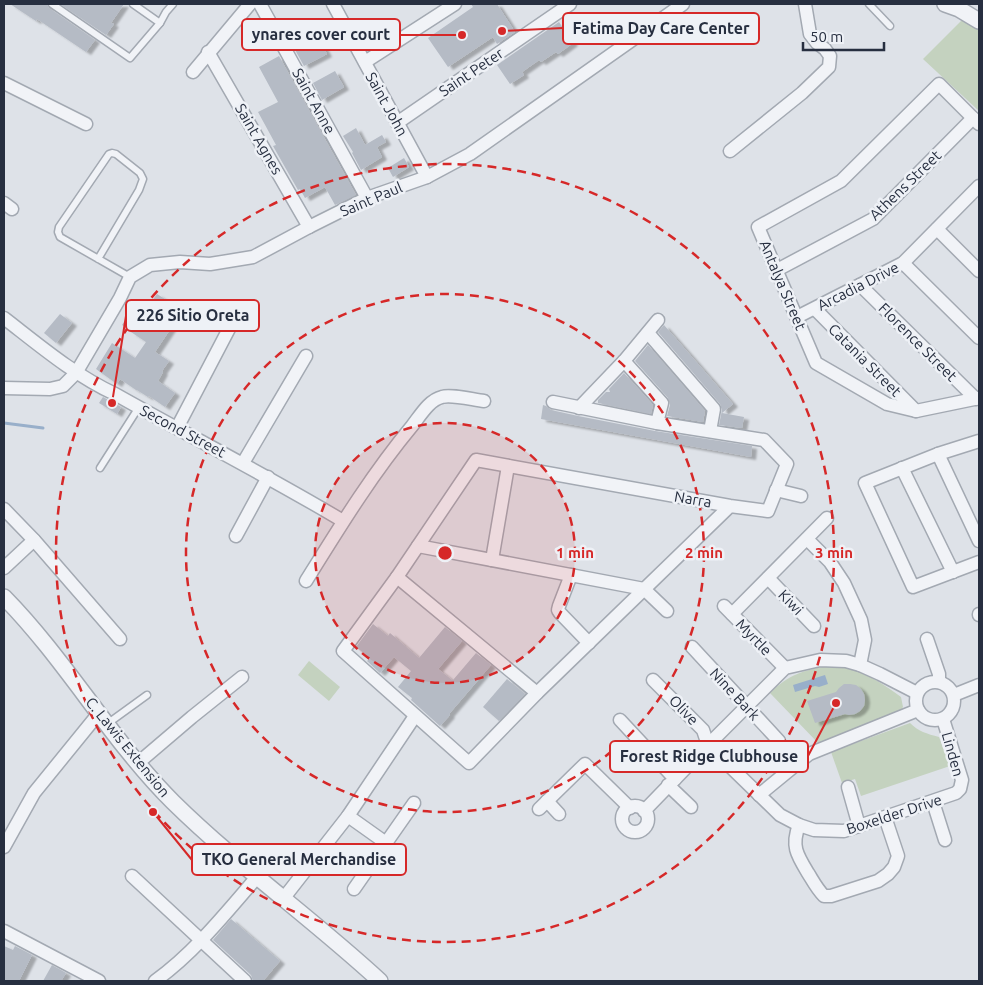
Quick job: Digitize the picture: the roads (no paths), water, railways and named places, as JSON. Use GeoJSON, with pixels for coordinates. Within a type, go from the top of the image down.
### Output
{"type":"FeatureCollection","features":[{"type":"Feature","properties":{"kind":"street"},"geometry":{"type":"LineString","coordinates":[[193,72],[250,4]]}},
{"type":"Feature","properties":{"kind":"street","name":"Saint Anne"},"geometry":{"type":"LineString","coordinates":[[260,4],[367,198]]}},
{"type":"Feature","properties":{"kind":"street"},"geometry":{"type":"LineString","coordinates":[[364,62],[455,4]]}},
{"type":"Feature","properties":{"kind":"street","name":"Saint Peter"},"geometry":{"type":"LineString","coordinates":[[397,123],[570,4]]}},
{"type":"Feature","properties":{"kind":"street","name":"Saint Paul"},"geometry":{"type":"LineString","coordinates":[[130,277],[150,265],[180,262],[210,264],[253,257],[367,198],[427,177],[470,154],[683,4]]}},
{"type":"Feature","properties":{"kind":"street"},"geometry":{"type":"LineString","coordinates":[[730,151],[802,93],[829,67],[830,56],[810,34],[805,4]]}},
{"type":"Feature","properties":{"kind":"street"},"geometry":{"type":"LineString","coordinates":[[945,4],[960,9],[979,21]]}},
{"type":"Feature","properties":{"kind":"street","name":"Saint John"},"geometry":{"type":"LineString","coordinates":[[337,5],[364,62],[427,177]]}},
{"type":"Feature","properties":{"kind":"street","name":"Saint Agnes"},"geometry":{"type":"LineString","coordinates":[[208,52],[309,227]]}},
{"type":"Feature","properties":{"kind":"street"},"geometry":{"type":"LineString","coordinates":[[4,83],[86,124]]}},
{"type":"Feature","properties":{"kind":"street","name":"Antalya Street"},"geometry":{"type":"LineString","coordinates":[[976,121],[939,84],[841,181],[758,227],[816,363],[887,404],[916,411],[977,399]]}},
{"type":"Feature","properties":{"kind":"street","name":"Athens Street"},"geometry":{"type":"LineString","coordinates":[[777,270],[873,219],[976,121]]}},
{"type":"Feature","properties":{"kind":"street","name":"Arcadia Drive"},"geometry":{"type":"LineString","coordinates":[[797,317],[903,263],[977,193]]}},
{"type":"Feature","properties":{"kind":"street"},"geometry":{"type":"LineString","coordinates":[[937,229],[979,271]]}},
{"type":"Feature","properties":{"kind":"street"},"geometry":{"type":"LineString","coordinates":[[903,263],[979,338]]}},
{"type":"Feature","properties":{"kind":"street"},"geometry":{"type":"LineString","coordinates":[[4,388],[50,389],[62,386],[76,373],[120,298],[130,277]]}},
{"type":"Feature","properties":{"kind":"street","name":"Florence Street"},"geometry":{"type":"LineString","coordinates":[[860,285],[977,399]]}},
{"type":"Feature","properties":{"kind":"street","name":"Catania Street"},"geometry":{"type":"LineString","coordinates":[[814,308],[916,411]]}},
{"type":"Feature","properties":{"kind":"street","name":"Second Street"},"geometry":{"type":"LineString","coordinates":[[4,318],[76,373],[97,386],[243,463],[343,522]]}},
{"type":"Feature","properties":{"kind":"street"},"geometry":{"type":"LineString","coordinates":[[579,408],[624,361],[658,320]]}},
{"type":"Feature","properties":{"kind":"street"},"geometry":{"type":"LineString","coordinates":[[177,428],[232,323]]}},
{"type":"Feature","properties":{"kind":"street"},"geometry":{"type":"LineString","coordinates":[[648,333],[714,409],[710,431]]}},
{"type":"Feature","properties":{"kind":"street"},"geometry":{"type":"LineString","coordinates":[[243,463],[306,356]]}},
{"type":"Feature","properties":{"kind":"street"},"geometry":{"type":"LineString","coordinates":[[624,361],[662,403],[657,423]]}},
{"type":"Feature","properties":{"kind":"street"},"geometry":{"type":"LineString","coordinates":[[306,582],[343,522],[400,440],[435,400],[448,396],[484,401]]}},
{"type":"Feature","properties":{"kind":"street"},"geometry":{"type":"LineString","coordinates":[[553,402],[657,423],[764,440],[787,464],[768,511],[730,506]]}},
{"type":"Feature","properties":{"kind":"street"},"geometry":{"type":"LineString","coordinates":[[978,445],[938,454],[865,483],[914,587],[979,562]]}},
{"type":"Feature","properties":{"kind":"street"},"geometry":{"type":"LineString","coordinates":[[938,454],[979,541]]}},
{"type":"Feature","properties":{"kind":"street","name":"Narra"},"geometry":{"type":"LineString","coordinates":[[476,460],[730,506],[469,763],[343,651],[398,577],[476,460]]}},
{"type":"Feature","properties":{"kind":"street"},"geometry":{"type":"LineString","coordinates":[[492,560],[508,466]]}},
{"type":"Feature","properties":{"kind":"street"},"geometry":{"type":"LineString","coordinates":[[902,468],[953,572]]}},
{"type":"Feature","properties":{"kind":"street"},"geometry":{"type":"LineString","coordinates":[[236,536],[268,477]]}},
{"type":"Feature","properties":{"kind":"street"},"geometry":{"type":"LineString","coordinates":[[776,490],[801,496]]}},
{"type":"Feature","properties":{"kind":"street"},"geometry":{"type":"LineString","coordinates":[[4,509],[34,540],[120,638]]}},
{"type":"Feature","properties":{"kind":"street"},"geometry":{"type":"LineString","coordinates":[[768,578],[827,518]]}},
{"type":"Feature","properties":{"kind":"street"},"geometry":{"type":"LineString","coordinates":[[807,539],[830,562],[844,583],[861,620],[865,640],[860,665]]}},
{"type":"Feature","properties":{"kind":"street"},"geometry":{"type":"LineString","coordinates":[[4,568],[34,540]]}},
{"type":"Feature","properties":{"kind":"street"},"geometry":{"type":"LineString","coordinates":[[418,546],[644,589],[666,611]]}},
{"type":"Feature","properties":{"kind":"street"},"geometry":{"type":"LineString","coordinates":[[571,575],[558,610],[589,643]]}},
{"type":"Feature","properties":{"kind":"street"},"geometry":{"type":"LineString","coordinates":[[398,577],[538,693]]}},
{"type":"Feature","properties":{"kind":"street","name":"Myrtle"},"geometry":{"type":"LineString","coordinates":[[768,578],[728,610],[785,668]]}},
{"type":"Feature","properties":{"kind":"street","name":"Kiwi"},"geometry":{"type":"LineString","coordinates":[[768,578],[814,626]]}},
{"type":"Feature","properties":{"kind":"street","name":"C. Lawis Extension"},"geometry":{"type":"LineString","coordinates":[[4,597],[56,658],[138,763],[173,801],[224,849],[380,981]]}},
{"type":"Feature","properties":{"kind":"street"},"geometry":{"type":"LineString","coordinates":[[927,639],[940,682]]}},
{"type":"Feature","properties":{"kind":"street","name":"Nine Bark"},"geometry":{"type":"LineString","coordinates":[[692,647],[779,741]]}},
{"type":"Feature","properties":{"kind":"street"},"geometry":{"type":"LineString","coordinates":[[644,811],[785,668],[820,660],[846,661],[860,665],[917,694]]}},
{"type":"Feature","properties":{"kind":"street"},"geometry":{"type":"LineString","coordinates":[[138,763],[192,716],[242,677]]}},
{"type":"Feature","properties":{"kind":"street","name":"Olive"},"geometry":{"type":"LineString","coordinates":[[653,680],[703,730],[708,745]]}},
{"type":"Feature","properties":{"kind":"street"},"geometry":{"type":"LineString","coordinates":[[940,682],[951,689],[954,695],[953,709],[943,719],[929,720],[918,710],[917,694],[926,684],[940,682]]}},
{"type":"Feature","properties":{"kind":"street"},"geometry":{"type":"LineString","coordinates":[[954,695],[979,685]]}},
{"type":"Feature","properties":{"kind":"street"},"geometry":{"type":"LineString","coordinates":[[759,795],[808,754],[918,710]]}},
{"type":"Feature","properties":{"kind":"street"},"geometry":{"type":"LineString","coordinates":[[283,899],[348,816],[415,716]]}},
{"type":"Feature","properties":{"kind":"street"},"geometry":{"type":"LineString","coordinates":[[4,847],[34,793],[103,718]]}},
{"type":"Feature","properties":{"kind":"street","name":"Linden"},"geometry":{"type":"LineString","coordinates":[[943,719],[962,780],[960,789]]}},
{"type":"Feature","properties":{"kind":"street"},"geometry":{"type":"LineString","coordinates":[[620,720],[691,807]]}},
{"type":"Feature","properties":{"kind":"street","name":"Boxelder Drive"},"geometry":{"type":"LineString","coordinates":[[708,745],[780,815],[799,826],[814,830],[844,831],[933,802],[956,793],[960,789]]}},
{"type":"Feature","properties":{"kind":"street"},"geometry":{"type":"LineString","coordinates":[[559,814],[543,805],[585,764],[630,808]]}},
{"type":"Feature","properties":{"kind":"street"},"geometry":{"type":"LineString","coordinates":[[848,787],[859,826]]}},
{"type":"Feature","properties":{"kind":"street"},"geometry":{"type":"LineString","coordinates":[[933,802],[945,840]]}},
{"type":"Feature","properties":{"kind":"street"},"geometry":{"type":"LineString","coordinates":[[354,889],[414,803]]}},
{"type":"Feature","properties":{"kind":"street"},"geometry":{"type":"LineString","coordinates":[[635,806],[640,808],[647,815],[647,825],[640,832],[630,831],[623,824],[622,820],[626,810],[630,808],[635,806]]}},
{"type":"Feature","properties":{"kind":"street"},"geometry":{"type":"LineString","coordinates":[[348,816],[386,843]]}},
{"type":"Feature","properties":{"kind":"street"},"geometry":{"type":"LineString","coordinates":[[799,826],[795,835],[796,854],[818,890],[824,896],[831,896],[878,881],[894,867],[898,856],[885,817]]}},
{"type":"Feature","properties":{"kind":"street"},"geometry":{"type":"LineString","coordinates":[[132,876],[245,981]]}},
{"type":"Feature","properties":{"kind":"street"},"geometry":{"type":"LineString","coordinates":[[155,981],[167,973],[201,940],[257,877]]}},
{"type":"Feature","properties":{"kind":"street"},"geometry":{"type":"LineString","coordinates":[[4,931],[99,981]]}},
{"type":"Feature","properties":{"kind":"lane"},"geometry":{"type":"LineString","coordinates":[[52,4],[130,58],[160,23],[173,4]]}},
{"type":"Feature","properties":{"kind":"lane"},"geometry":{"type":"LineString","coordinates":[[133,4],[160,23]]}},
{"type":"Feature","properties":{"kind":"lane"},"geometry":{"type":"LineString","coordinates":[[869,4],[890,26]]}},
{"type":"Feature","properties":{"kind":"lane"},"geometry":{"type":"LineString","coordinates":[[98,258],[140,190],[143,179],[140,173],[116,154],[112,153],[109,154],[58,226],[58,232],[60,237],[130,277]]}},
{"type":"Feature","properties":{"kind":"lane"},"geometry":{"type":"LineString","coordinates":[[100,468],[139,407]]}},
{"type":"Feature","properties":{"kind":"lane"},"geometry":{"type":"LineString","coordinates":[[103,718],[146,695]]}},
{"type":"Feature","properties":{"kind":"water"},"geometry":{"type":"Polygon","coordinates":[[[825,675],[828,684],[795,692],[793,685],[825,675]]]}},
{"type":"Feature","properties":{"kind":"waterway"},"geometry":{"type":"LineString","coordinates":[[4,423],[43,428]]}},
{"type":"Feature","properties":{"kind":"place","name":"Fatima Day Care Center"},"geometry":{"type":"Point","coordinates":[502,31]}},
{"type":"Feature","properties":{"kind":"place","name":"ynares cover court"},"geometry":{"type":"Point","coordinates":[462,35]}},
{"type":"Feature","properties":{"kind":"place","name":"226 Sitio Oreta"},"geometry":{"type":"Point","coordinates":[112,403]}},
{"type":"Feature","properties":{"kind":"place","name":"Forest Ridge Clubhouse"},"geometry":{"type":"Point","coordinates":[836,703]}},
{"type":"Feature","properties":{"kind":"place","name":"TKO General Merchandise"},"geometry":{"type":"Point","coordinates":[153,812]}}]}
